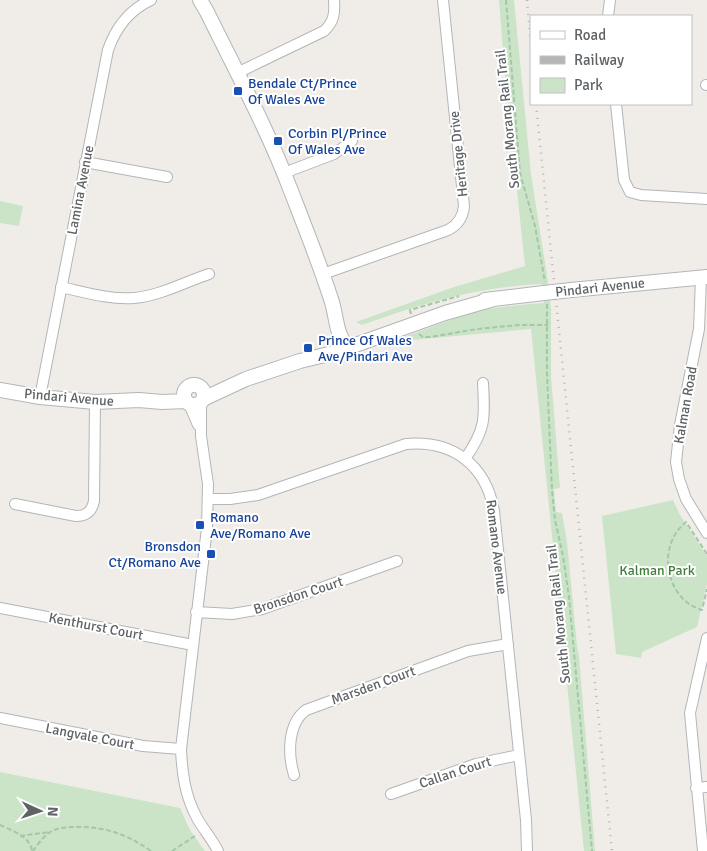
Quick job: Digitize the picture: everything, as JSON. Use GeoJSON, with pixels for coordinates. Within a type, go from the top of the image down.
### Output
{"type":"FeatureCollection","features":[{"type":"Feature","properties":{"kind":"street","name":"Lamina Avenue"},"geometry":{"type":"LineString","coordinates":[[40,397],[110,42],[125,18],[151,0]]}},
{"type":"Feature","properties":{"kind":"street"},"geometry":{"type":"LineString","coordinates":[[237,73],[324,31],[331,24],[334,16],[334,0]]}},
{"type":"Feature","properties":{"kind":"street","name":"Heritage Drive"},"geometry":{"type":"LineString","coordinates":[[323,274],[448,230],[461,217],[464,206],[443,0]]}},
{"type":"Feature","properties":{"kind":"street"},"geometry":{"type":"LineString","coordinates":[[608,15],[610,0]]}},
{"type":"Feature","properties":{"kind":"street"},"geometry":{"type":"LineString","coordinates":[[204,4],[284,173],[323,274],[335,310],[336,325],[346,343]]}},
{"type":"Feature","properties":{"kind":"street"},"geometry":{"type":"LineString","coordinates":[[616,105],[624,180],[630,192],[641,195],[707,198]]}},
{"type":"Feature","properties":{"kind":"street"},"geometry":{"type":"LineString","coordinates":[[284,173],[334,154],[352,141]]}},
{"type":"Feature","properties":{"kind":"street"},"geometry":{"type":"LineString","coordinates":[[86,162],[167,177]]}},
{"type":"Feature","properties":{"kind":"street"},"geometry":{"type":"LineString","coordinates":[[61,287],[116,297],[136,298],[209,274]]}},
{"type":"Feature","properties":{"kind":"street","name":"Pindari Avenue"},"geometry":{"type":"LineString","coordinates":[[0,390],[40,397],[95,402],[139,400],[162,402],[194,398],[300,361],[433,310],[494,299],[704,277]]}},
{"type":"Feature","properties":{"kind":"street","name":"Kalman Road"},"geometry":{"type":"LineString","coordinates":[[699,329],[704,277]]}},
{"type":"Feature","properties":{"kind":"street","name":"Pindari Avenue"},"geometry":{"type":"LineString","coordinates":[[346,343],[494,299]]}},
{"type":"Feature","properties":{"kind":"street","name":"Kalman Road"},"geometry":{"type":"LineString","coordinates":[[707,302],[699,329],[680,425],[676,462],[679,479],[686,499],[707,533]]}},
{"type":"Feature","properties":{"kind":"street"},"geometry":{"type":"LineString","coordinates":[[465,459],[476,442],[483,426],[483,383]]}},
{"type":"Feature","properties":{"kind":"street"},"geometry":{"type":"LineString","coordinates":[[194,398],[207,470],[207,528],[181,749],[183,775],[189,800],[196,817],[218,851]]}},
{"type":"Feature","properties":{"kind":"street"},"geometry":{"type":"LineString","coordinates":[[15,504],[76,516],[90,510],[94,501],[95,402]]}},
{"type":"Feature","properties":{"kind":"street","name":"Romano Avenue"},"geometry":{"type":"LineString","coordinates":[[208,499],[230,499],[258,495],[406,444],[434,444],[454,452],[465,459],[485,482],[492,501],[520,755],[527,851]]}},
{"type":"Feature","properties":{"kind":"street","name":"Bronsdon Court"},"geometry":{"type":"LineString","coordinates":[[196,612],[232,614],[262,609],[397,562]]}},
{"type":"Feature","properties":{"kind":"street","name":"Kenthurst Court"},"geometry":{"type":"LineString","coordinates":[[0,608],[192,645]]}},
{"type":"Feature","properties":{"kind":"street"},"geometry":{"type":"LineString","coordinates":[[703,851],[690,713],[707,638]]}},
{"type":"Feature","properties":{"kind":"street","name":"Marsden Court"},"geometry":{"type":"LineString","coordinates":[[294,775],[290,753],[293,728],[298,718],[306,710],[462,653],[479,648],[508,644]]}},
{"type":"Feature","properties":{"kind":"street","name":"Langvale Court"},"geometry":{"type":"LineString","coordinates":[[0,718],[128,743],[181,749]]}},
{"type":"Feature","properties":{"kind":"street","name":"Callan Court"},"geometry":{"type":"LineString","coordinates":[[391,794],[481,762],[520,755]]}},
{"type":"Feature","properties":{"kind":"street"},"geometry":{"type":"LineString","coordinates":[[696,788],[707,787]]}},
{"type":"Feature","properties":{"kind":"path","name":"South Morang Rail Trail"},"geometry":{"type":"LineString","coordinates":[[506,0],[521,180],[535,226],[542,264]]}},
{"type":"Feature","properties":{"kind":"path"},"geometry":{"type":"LineString","coordinates":[[415,324],[418,334],[425,337],[482,328],[535,324],[548,325]]}},
{"type":"Feature","properties":{"kind":"path","name":"South Morang Rail Trail"},"geometry":{"type":"LineString","coordinates":[[547,344],[553,505],[569,597],[592,851]]}},
{"type":"Feature","properties":{"kind":"path"},"geometry":{"type":"LineString","coordinates":[[707,554],[686,522],[675,536],[667,558],[672,584],[679,595],[690,606],[702,610],[707,589]]}},
{"type":"Feature","properties":{"kind":"path"},"geometry":{"type":"LineString","coordinates":[[0,825],[20,836],[30,844],[33,851],[52,831]]}},
{"type":"Feature","properties":{"kind":"path"},"geometry":{"type":"LineString","coordinates":[[20,836],[72,827],[112,830],[133,839],[151,851]]}},
{"type":"Feature","properties":{"kind":"path"},"geometry":{"type":"LineString","coordinates":[[172,851],[195,836]]}},
{"type":"Feature","properties":{"kind":"green space"},"geometry":{"type":"Polygon","coordinates":[[[499,0],[514,0],[531,174],[548,282],[551,309],[551,376],[560,488],[554,489],[556,512],[562,513],[567,542],[579,656],[595,851],[584,851],[531,329],[390,342],[479,311],[544,303],[542,284],[519,285],[473,292],[428,303],[362,325],[356,322],[454,287],[525,266],[505,77],[499,0]]]}},
{"type":"Feature","properties":{"kind":"green space"},"geometry":{"type":"Polygon","coordinates":[[[0,201],[23,206],[19,226],[0,223],[0,201]]]}},
{"type":"Feature","properties":{"kind":"green space","name":"Kalman Park"},"geometry":{"type":"Polygon","coordinates":[[[673,500],[680,515],[707,556],[707,584],[697,627],[642,652],[641,658],[616,654],[602,516],[673,500]]]}},
{"type":"Feature","properties":{"kind":"green space"},"geometry":{"type":"Polygon","coordinates":[[[0,772],[180,808],[190,830],[205,851],[0,851],[0,772]]]}},
{"type":"Feature","properties":{"kind":"railway"},"geometry":{"type":"LineString","coordinates":[[527,0],[530,34]]}},
{"type":"Feature","properties":{"kind":"railway"},"geometry":{"type":"LineString","coordinates":[[536,105],[612,851]]}},
{"type":"Feature","properties":{"kind":"place","name":"Bendale Ct/Prince Of Wales Ave"},"geometry":{"type":"Point","coordinates":[238,91]}},
{"type":"Feature","properties":{"kind":"place","name":"Corbin Pl/Prince Of Wales Ave"},"geometry":{"type":"Point","coordinates":[278,141]}},
{"type":"Feature","properties":{"kind":"place","name":"Prince Of Wales Ave/Pindari Ave"},"geometry":{"type":"Point","coordinates":[308,348]}},
{"type":"Feature","properties":{"kind":"place","name":"Romano Ave/Romano Ave"},"geometry":{"type":"Point","coordinates":[200,525]}},
{"type":"Feature","properties":{"kind":"place","name":"Bronsdon Ct/Romano Ave"},"geometry":{"type":"Point","coordinates":[211,554]}}]}
